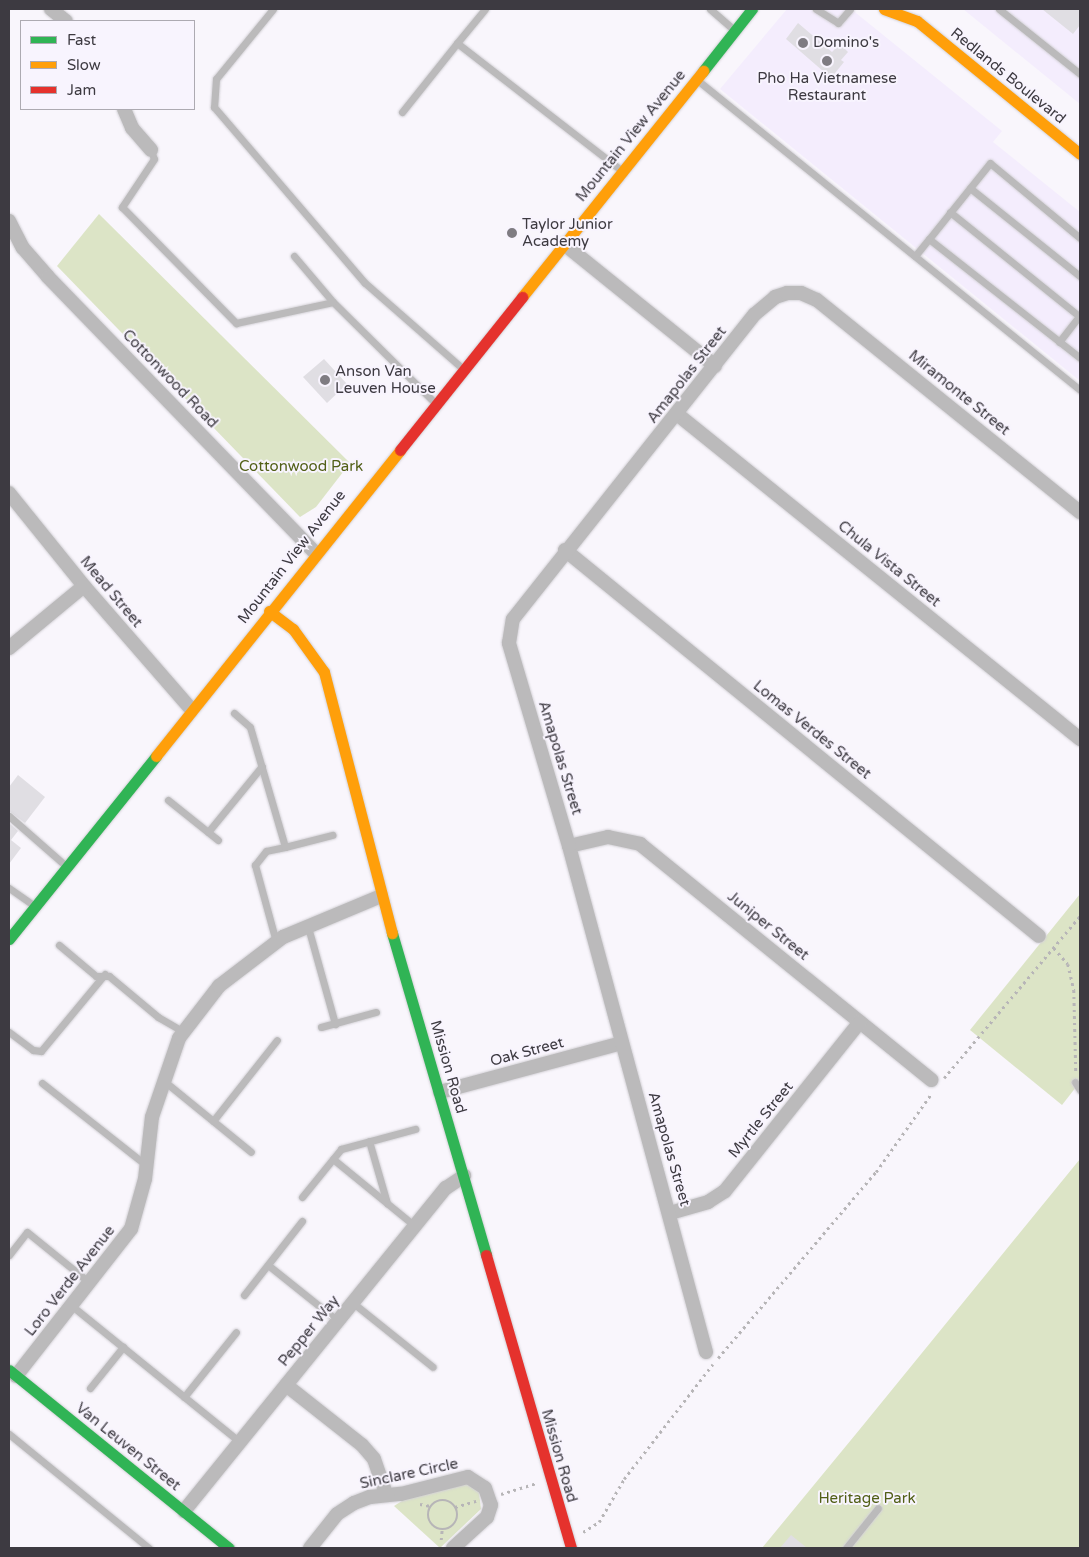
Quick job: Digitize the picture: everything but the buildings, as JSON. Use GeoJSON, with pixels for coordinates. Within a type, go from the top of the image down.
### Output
{"type":"FeatureCollection","features":[{"type":"Feature","properties":{"kind":"main road","name":"Mountain View Avenue"},"geometry":{"type":"LineString","coordinates":[[9,939],[315,553],[752,9]]}},
{"type":"Feature","properties":{"kind":"main road","name":"Redlands Boulevard"},"geometry":{"type":"LineString","coordinates":[[884,9],[917,21],[1080,154]]}},
{"type":"Feature","properties":{"kind":"main road","name":"Redlands Boulevard"},"geometry":{"type":"LineString","coordinates":[[910,9],[917,21]]}},
{"type":"Feature","properties":{"kind":"main road","name":"Mission Road"},"geometry":{"type":"LineString","coordinates":[[269,611],[293,630],[324,672],[381,896],[440,1092],[570,1545]]}},
{"type":"Feature","properties":{"kind":"main road","name":"Van Leuven Street"},"geometry":{"type":"LineString","coordinates":[[11,1377],[228,1548]]}},
{"type":"Feature","properties":{"kind":"street"},"geometry":{"type":"LineString","coordinates":[[50,9],[65,20]]}},
{"type":"Feature","properties":{"kind":"street"},"geometry":{"type":"LineString","coordinates":[[124,110],[132,128],[151,150]]}},
{"type":"Feature","properties":{"kind":"street","name":"Cottonwood Road"},"geometry":{"type":"LineString","coordinates":[[9,221],[24,248],[48,276],[315,553]]}},
{"type":"Feature","properties":{"kind":"street"},"geometry":{"type":"LineString","coordinates":[[564,244],[714,366]]}},
{"type":"Feature","properties":{"kind":"street","name":"Amapolas Street"},"geometry":{"type":"LineString","coordinates":[[706,1352],[670,1213],[569,846],[508,636],[513,618],[565,550],[677,414],[755,314],[775,297],[801,292],[817,300]]}},
{"type":"Feature","properties":{"kind":"street","name":"Miramonte Street"},"geometry":{"type":"LineString","coordinates":[[817,300],[1080,512]]}},
{"type":"Feature","properties":{"kind":"street","name":"Chula Vista Street"},"geometry":{"type":"LineString","coordinates":[[677,414],[1080,739]]}},
{"type":"Feature","properties":{"kind":"street","name":"Mead Street"},"geometry":{"type":"LineString","coordinates":[[9,493],[84,586],[191,709]]}},
{"type":"Feature","properties":{"kind":"street","name":"Lomas Verdes Street"},"geometry":{"type":"LineString","coordinates":[[565,550],[1039,936]]}},
{"type":"Feature","properties":{"kind":"street"},"geometry":{"type":"LineString","coordinates":[[9,648],[84,586]]}},
{"type":"Feature","properties":{"kind":"street","name":"Juniper Street"},"geometry":{"type":"LineString","coordinates":[[569,846],[608,837],[640,844],[936,1082]]}},
{"type":"Feature","properties":{"kind":"street","name":"Loro Verde Avenue"},"geometry":{"type":"LineString","coordinates":[[11,1377],[72,1306],[131,1229],[147,1166],[152,1117],[164,1081],[184,1032],[219,986],[276,942],[381,896]]}},
{"type":"Feature","properties":{"kind":"street","name":"Myrtle Street"},"geometry":{"type":"LineString","coordinates":[[670,1213],[708,1202],[725,1191],[860,1022]]}},
{"type":"Feature","properties":{"kind":"street","name":"Oak Street"},"geometry":{"type":"LineString","coordinates":[[440,1092],[622,1043]]}},
{"type":"Feature","properties":{"kind":"street","name":"Pepper Way"},"geometry":{"type":"LineString","coordinates":[[184,1512],[446,1188],[464,1176]]}},
{"type":"Feature","properties":{"kind":"street"},"geometry":{"type":"LineString","coordinates":[[286,1385],[362,1446],[383,1476],[386,1494]]}},
{"type":"Feature","properties":{"kind":"street","name":"Sinclare Circle"},"geometry":{"type":"LineString","coordinates":[[310,1548],[338,1514],[354,1503],[386,1494],[401,1494],[458,1478],[479,1482],[490,1498],[487,1517],[453,1548]]}},
{"type":"Feature","properties":{"kind":"lane"},"geometry":{"type":"LineString","coordinates":[[274,9],[216,79],[214,107],[365,283],[463,369]]}},
{"type":"Feature","properties":{"kind":"lane"},"geometry":{"type":"LineString","coordinates":[[402,112],[485,9]]}},
{"type":"Feature","properties":{"kind":"lane"},"geometry":{"type":"LineString","coordinates":[[710,9],[734,31]]}},
{"type":"Feature","properties":{"kind":"lane"},"geometry":{"type":"LineString","coordinates":[[816,9],[838,23],[850,9]]}},
{"type":"Feature","properties":{"kind":"lane"},"geometry":{"type":"LineString","coordinates":[[999,9],[1080,74]]}},
{"type":"Feature","properties":{"kind":"lane"},"geometry":{"type":"LineString","coordinates":[[457,43],[622,171]]}},
{"type":"Feature","properties":{"kind":"lane"},"geometry":{"type":"LineString","coordinates":[[696,79],[1080,390]]}},
{"type":"Feature","properties":{"kind":"lane"},"geometry":{"type":"LineString","coordinates":[[151,150],[154,159],[122,207],[236,323],[333,302]]}},
{"type":"Feature","properties":{"kind":"lane"},"geometry":{"type":"LineString","coordinates":[[916,256],[990,163],[1080,238]]}},
{"type":"Feature","properties":{"kind":"lane"},"geometry":{"type":"LineString","coordinates":[[970,188],[1080,276]]}},
{"type":"Feature","properties":{"kind":"lane"},"geometry":{"type":"LineString","coordinates":[[950,212],[1080,316],[1059,342]]}},
{"type":"Feature","properties":{"kind":"lane"},"geometry":{"type":"LineString","coordinates":[[929,239],[1080,358]]}},
{"type":"Feature","properties":{"kind":"lane"},"geometry":{"type":"LineString","coordinates":[[294,256],[333,302],[435,403]]}},
{"type":"Feature","properties":{"kind":"lane"},"geometry":{"type":"LineString","coordinates":[[234,713],[250,727],[285,847]]}},
{"type":"Feature","properties":{"kind":"lane"},"geometry":{"type":"LineString","coordinates":[[208,832],[262,766]]}},
{"type":"Feature","properties":{"kind":"lane"},"geometry":{"type":"LineString","coordinates":[[168,800],[218,840]]}},
{"type":"Feature","properties":{"kind":"lane"},"geometry":{"type":"LineString","coordinates":[[9,816],[66,866]]}},
{"type":"Feature","properties":{"kind":"lane"},"geometry":{"type":"LineString","coordinates":[[276,942],[255,865],[266,851],[332,835]]}},
{"type":"Feature","properties":{"kind":"lane"},"geometry":{"type":"LineString","coordinates":[[9,888],[35,906]]}},
{"type":"Feature","properties":{"kind":"lane"},"geometry":{"type":"LineString","coordinates":[[308,927],[335,1024]]}},
{"type":"Feature","properties":{"kind":"lane"},"geometry":{"type":"LineString","coordinates":[[59,945],[96,976],[105,974]]}},
{"type":"Feature","properties":{"kind":"lane"},"geometry":{"type":"LineString","coordinates":[[105,974],[158,1017],[184,1032]]}},
{"type":"Feature","properties":{"kind":"lane"},"geometry":{"type":"LineString","coordinates":[[9,1032],[33,1050],[41,1051],[105,974]]}},
{"type":"Feature","properties":{"kind":"lane"},"geometry":{"type":"LineString","coordinates":[[321,1027],[376,1012]]}},
{"type":"Feature","properties":{"kind":"lane"},"geometry":{"type":"LineString","coordinates":[[213,1121],[278,1040]]}},
{"type":"Feature","properties":{"kind":"lane"},"geometry":{"type":"LineString","coordinates":[[164,1081],[251,1152]]}},
{"type":"Feature","properties":{"kind":"lane"},"geometry":{"type":"LineString","coordinates":[[1075,1082],[1080,1090]]}},
{"type":"Feature","properties":{"kind":"lane"},"geometry":{"type":"LineString","coordinates":[[42,1083],[147,1166]]}},
{"type":"Feature","properties":{"kind":"lane"},"geometry":{"type":"LineString","coordinates":[[302,1197],[341,1149],[415,1128]]}},
{"type":"Feature","properties":{"kind":"lane"},"geometry":{"type":"LineString","coordinates":[[369,1141],[387,1203]]}},
{"type":"Feature","properties":{"kind":"lane"},"geometry":{"type":"LineString","coordinates":[[333,1159],[415,1226]]}},
{"type":"Feature","properties":{"kind":"lane"},"geometry":{"type":"LineString","coordinates":[[244,1295],[302,1221]]}},
{"type":"Feature","properties":{"kind":"lane"},"geometry":{"type":"LineString","coordinates":[[9,1255],[27,1232],[90,1283]]}},
{"type":"Feature","properties":{"kind":"lane"},"geometry":{"type":"LineString","coordinates":[[268,1265],[338,1321]]}},
{"type":"Feature","properties":{"kind":"lane"},"geometry":{"type":"LineString","coordinates":[[353,1303],[433,1367]]}},
{"type":"Feature","properties":{"kind":"lane"},"geometry":{"type":"LineString","coordinates":[[72,1306],[240,1442]]}},
{"type":"Feature","properties":{"kind":"lane"},"geometry":{"type":"LineString","coordinates":[[184,1397],[236,1332]]}},
{"type":"Feature","properties":{"kind":"lane"},"geometry":{"type":"LineString","coordinates":[[90,1388],[123,1347]]}},
{"type":"Feature","properties":{"kind":"lane"},"geometry":{"type":"LineString","coordinates":[[9,1434],[148,1548]]}},
{"type":"Feature","properties":{"kind":"lane"},"geometry":{"type":"LineString","coordinates":[[846,1548],[878,1508]]}},
{"type":"Feature","properties":{"kind":"path"},"geometry":{"type":"LineString","coordinates":[[570,1545],[599,1522],[624,1479],[703,1377],[876,1172],[936,1082],[1080,916]]}},
{"type":"Feature","properties":{"kind":"path"},"geometry":{"type":"LineString","coordinates":[[1054,948],[1068,964],[1074,990],[1075,1082]]}},
{"type":"Feature","properties":{"kind":"path"},"geometry":{"type":"LineString","coordinates":[[448,1501],[455,1507],[457,1520],[446,1529],[437,1528],[430,1521],[429,1511],[434,1503],[448,1501]]}},
{"type":"Feature","properties":{"kind":"shaded area"},"geometry":{"type":"Polygon","coordinates":[[[787,9],[851,9],[1002,131],[993,142],[1080,212],[1080,381],[720,89],[787,9]]]}},
{"type":"Feature","properties":{"kind":"shaded area"},"geometry":{"type":"Polygon","coordinates":[[[963,9],[1080,9],[1080,104],[963,9]]]}},
{"type":"Feature","properties":{"kind":"green space","name":"Cottonwood Park"},"geometry":{"type":"Polygon","coordinates":[[[99,214],[350,463],[316,507],[300,517],[57,266],[99,214]]]}},
{"type":"Feature","properties":{"kind":"green space"},"geometry":{"type":"Polygon","coordinates":[[[1080,894],[1080,1082],[1062,1105],[970,1030],[1080,894]]]}},
{"type":"Feature","properties":{"kind":"green space","name":"Heritage Park"},"geometry":{"type":"Polygon","coordinates":[[[1080,1159],[1080,1548],[762,1548],[860,1429],[1080,1159]]]}},
{"type":"Feature","properties":{"kind":"green space"},"geometry":{"type":"Polygon","coordinates":[[[466,1483],[479,1492],[481,1509],[440,1548],[394,1506],[405,1499],[466,1483]]]}},
{"type":"Feature","properties":{"kind":"traffic: fast"},"geometry":{"type":"LineString","coordinates":[[703,71],[752,9]]}},
{"type":"Feature","properties":{"kind":"traffic: fast"},"geometry":{"type":"LineString","coordinates":[[9,939],[156,756]]}},
{"type":"Feature","properties":{"kind":"traffic: fast"},"geometry":{"type":"LineString","coordinates":[[392,933],[486,1255]]}},
{"type":"Feature","properties":{"kind":"traffic: fast"},"geometry":{"type":"LineString","coordinates":[[9,1370],[229,1548]]}},
{"type":"Feature","properties":{"kind":"traffic: slow"},"geometry":{"type":"LineString","coordinates":[[884,9],[917,21],[1080,154]]}},
{"type":"Feature","properties":{"kind":"traffic: slow"},"geometry":{"type":"LineString","coordinates":[[522,297],[703,71]]}},
{"type":"Feature","properties":{"kind":"traffic: slow"},"geometry":{"type":"LineString","coordinates":[[156,756],[400,450]]}},
{"type":"Feature","properties":{"kind":"traffic: slow"},"geometry":{"type":"LineString","coordinates":[[269,611],[293,629],[324,672],[392,933]]}},
{"type":"Feature","properties":{"kind":"traffic: jam"},"geometry":{"type":"LineString","coordinates":[[400,450],[522,297]]}},
{"type":"Feature","properties":{"kind":"traffic: jam"},"geometry":{"type":"LineString","coordinates":[[486,1255],[571,1548]]}},
{"type":"Feature","properties":{"kind":"place","name":"Domino's"},"geometry":{"type":"Point","coordinates":[803,43]}},
{"type":"Feature","properties":{"kind":"place","name":"Pho Ha Vietnamese Restaurant"},"geometry":{"type":"Point","coordinates":[827,61]}},
{"type":"Feature","properties":{"kind":"place","name":"Taylor Junior Academy"},"geometry":{"type":"Point","coordinates":[512,233]}},
{"type":"Feature","properties":{"kind":"place","name":"Anson Van Leuven House"},"geometry":{"type":"Point","coordinates":[325,380]}}]}
